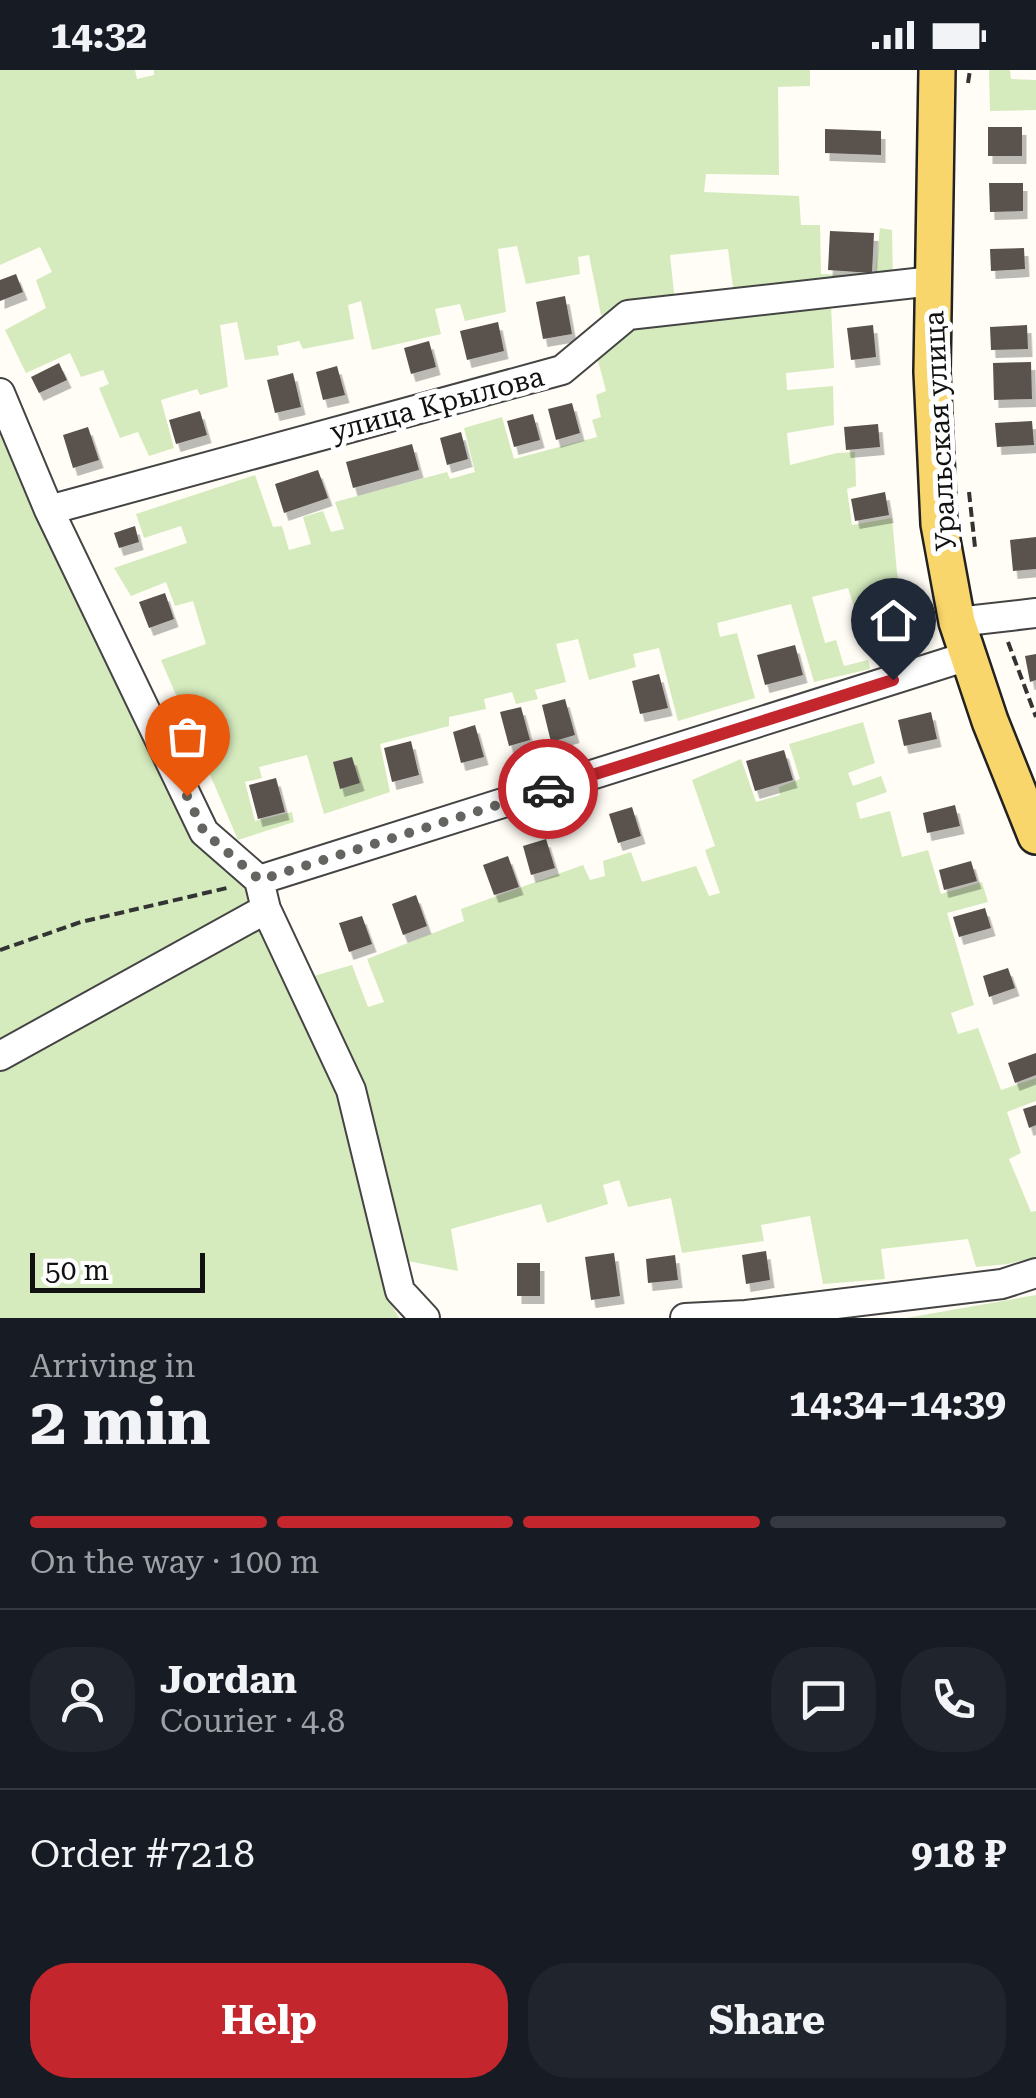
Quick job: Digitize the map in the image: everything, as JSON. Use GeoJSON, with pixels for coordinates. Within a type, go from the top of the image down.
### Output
{"type":"FeatureCollection","features":[{"type":"Feature","properties":{"kind":"main road","name":"Уральская улица"},"geometry":{"type":"LineString","coordinates":[[952,78],[933,281],[932,372],[939,524],[957,622],[990,721],[1036,836]]}},
{"type":"Feature","properties":{"kind":"street","name":"улица Крылова"},"geometry":{"type":"LineString","coordinates":[[49,510],[562,370],[628,315],[933,281]]}},
{"type":"Feature","properties":{"kind":"street"},"geometry":{"type":"LineString","coordinates":[[0,392],[49,510],[204,832],[260,880],[266,909],[351,1090],[400,1290],[424,1318]]}},
{"type":"Feature","properties":{"kind":"street"},"geometry":{"type":"LineString","coordinates":[[957,622],[1036,613]]}},
{"type":"Feature","properties":{"kind":"street"},"geometry":{"type":"LineString","coordinates":[[260,880],[968,656]]}},
{"type":"Feature","properties":{"kind":"street"},"geometry":{"type":"LineString","coordinates":[[0,1056],[266,909]]}},
{"type":"Feature","properties":{"kind":"street"},"geometry":{"type":"LineString","coordinates":[[685,1318],[746,1315],[1002,1284],[1036,1273]]}},
{"type":"Feature","properties":{"kind":"path"},"geometry":{"type":"LineString","coordinates":[[952,78],[970,70]]}},
{"type":"Feature","properties":{"kind":"path"},"geometry":{"type":"LineString","coordinates":[[968,490],[975,546]]}},
{"type":"Feature","properties":{"kind":"path"},"geometry":{"type":"LineString","coordinates":[[999,618],[1036,717]]}},
{"type":"Feature","properties":{"kind":"path"},"geometry":{"type":"LineString","coordinates":[[0,950],[81,922],[260,880]]}},
{"type":"Feature","properties":{"kind":"green space"},"geometry":{"type":"Polygon","coordinates":[[[0,70],[135,70],[137,79],[154,75],[154,70],[810,70],[810,86],[778,87],[779,175],[706,174],[704,192],[799,196],[801,225],[820,225],[821,274],[875,276],[880,228],[892,230],[893,280],[734,295],[728,249],[670,255],[675,302],[601,315],[589,255],[578,257],[580,274],[526,284],[517,246],[498,249],[506,312],[465,321],[460,304],[435,309],[441,334],[372,350],[361,301],[348,305],[354,339],[303,349],[299,341],[277,346],[279,355],[245,360],[237,322],[220,325],[228,387],[200,395],[197,389],[161,400],[174,448],[149,456],[138,432],[120,438],[99,388],[109,384],[103,370],[81,377],[70,353],[26,373],[5,330],[46,308],[36,280],[52,272],[40,247],[0,265],[0,70]]]}},
{"type":"Feature","properties":{"kind":"green space"},"geometry":{"type":"Polygon","coordinates":[[[989,70],[1010,70],[1011,79],[1036,80],[1036,110],[990,111],[989,70]]]}},
{"type":"Feature","properties":{"kind":"green space"},"geometry":{"type":"Polygon","coordinates":[[[831,305],[834,368],[786,373],[787,390],[833,386],[834,425],[787,433],[790,465],[855,452],[856,486],[847,489],[852,525],[892,518],[904,602],[856,613],[848,588],[812,597],[825,643],[836,640],[844,666],[868,660],[870,669],[814,682],[791,604],[717,623],[720,637],[737,633],[755,698],[678,721],[659,648],[633,654],[636,667],[589,680],[578,639],[556,644],[566,682],[535,690],[538,699],[516,704],[512,692],[484,699],[486,709],[449,717],[449,726],[380,744],[390,792],[324,814],[307,755],[259,767],[262,778],[245,782],[255,821],[292,812],[294,822],[238,840],[161,660],[206,644],[193,601],[175,606],[166,582],[131,596],[114,568],[187,543],[181,526],[144,538],[136,514],[255,475],[273,527],[282,526],[289,550],[311,544],[303,517],[323,511],[331,532],[344,529],[335,502],[447,472],[450,479],[475,472],[464,428],[502,417],[514,459],[597,437],[592,420],[601,417],[596,395],[606,391],[596,353],[629,328],[831,305]]]}},
{"type":"Feature","properties":{"kind":"green space"},"geometry":{"type":"Polygon","coordinates":[[[0,434],[190,840],[251,894],[262,934],[342,1101],[388,1298],[399,1318],[0,1318],[0,434]]]}},
{"type":"Feature","properties":{"kind":"green space"},"geometry":{"type":"Polygon","coordinates":[[[863,722],[875,763],[848,773],[853,786],[881,776],[887,792],[856,803],[860,819],[890,811],[902,857],[928,850],[941,894],[982,882],[988,902],[947,913],[974,1005],[951,1013],[958,1034],[978,1028],[1001,1090],[1036,1078],[1036,1101],[1007,1112],[1021,1153],[1009,1159],[1031,1212],[1036,1211],[1036,1257],[976,1267],[968,1239],[881,1249],[885,1279],[823,1284],[810,1216],[761,1225],[764,1241],[682,1253],[671,1198],[628,1207],[619,1180],[603,1185],[608,1204],[547,1223],[541,1204],[451,1229],[458,1271],[403,1260],[350,1060],[314,976],[352,965],[368,1007],[384,1002],[367,959],[464,921],[461,909],[583,865],[590,880],[605,876],[603,861],[631,852],[642,882],[696,866],[709,896],[720,893],[705,850],[715,846],[692,780],[741,759],[756,802],[780,795],[779,787],[800,779],[789,744],[863,722]]]}},
{"type":"Feature","properties":{"kind":"green space"},"geometry":{"type":"Polygon","coordinates":[[[1036,1295],[1036,1318],[906,1318],[1036,1295]]]}},
{"type":"Feature","properties":{"kind":"building"},"geometry":{"type":"Polygon","coordinates":[[[988,127],[1022,127],[1022,156],[988,156],[988,127]]]}},
{"type":"Feature","properties":{"kind":"building"},"geometry":{"type":"Polygon","coordinates":[[[825,129],[881,131],[881,155],[825,153],[825,129]]]}},
{"type":"Feature","properties":{"kind":"building"},"geometry":{"type":"Polygon","coordinates":[[[989,183],[1023,183],[1023,211],[990,212],[989,183]]]}},
{"type":"Feature","properties":{"kind":"building"},"geometry":{"type":"Polygon","coordinates":[[[830,231],[874,233],[872,273],[828,270],[830,231]]]}},
{"type":"Feature","properties":{"kind":"building"},"geometry":{"type":"Polygon","coordinates":[[[1024,248],[1025,269],[991,271],[990,249],[1024,248]]]}},
{"type":"Feature","properties":{"kind":"building"},"geometry":{"type":"Polygon","coordinates":[[[16,274],[23,292],[0,301],[0,280],[16,274]]]}},
{"type":"Feature","properties":{"kind":"building"},"geometry":{"type":"Polygon","coordinates":[[[565,296],[572,334],[543,339],[536,302],[565,296]]]}},
{"type":"Feature","properties":{"kind":"building"},"geometry":{"type":"Polygon","coordinates":[[[498,322],[504,351],[467,360],[460,331],[498,322]]]}},
{"type":"Feature","properties":{"kind":"building"},"geometry":{"type":"Polygon","coordinates":[[[873,325],[876,357],[851,360],[847,328],[873,325]]]}},
{"type":"Feature","properties":{"kind":"building"},"geometry":{"type":"Polygon","coordinates":[[[1027,325],[1028,349],[991,350],[990,327],[1027,325]]]}},
{"type":"Feature","properties":{"kind":"building"},"geometry":{"type":"Polygon","coordinates":[[[429,341],[436,367],[411,374],[404,348],[429,341]]]}},
{"type":"Feature","properties":{"kind":"building"},"geometry":{"type":"Polygon","coordinates":[[[1031,362],[1032,399],[994,400],[993,363],[1031,362]]]}},
{"type":"Feature","properties":{"kind":"building"},"geometry":{"type":"Polygon","coordinates":[[[59,363],[67,380],[39,393],[31,377],[59,363]]]}},
{"type":"Feature","properties":{"kind":"building"},"geometry":{"type":"Polygon","coordinates":[[[337,366],[345,395],[323,400],[316,372],[337,366]]]}},
{"type":"Feature","properties":{"kind":"building"},"geometry":{"type":"Polygon","coordinates":[[[293,373],[301,407],[275,413],[267,380],[293,373]]]}},
{"type":"Feature","properties":{"kind":"building"},"geometry":{"type":"Polygon","coordinates":[[[572,403],[580,433],[556,440],[548,409],[572,403]]]}},
{"type":"Feature","properties":{"kind":"building"},"geometry":{"type":"Polygon","coordinates":[[[200,411],[207,435],[176,444],[169,420],[200,411]]]}},
{"type":"Feature","properties":{"kind":"building"},"geometry":{"type":"Polygon","coordinates":[[[533,414],[540,440],[514,447],[507,421],[533,414]]]}},
{"type":"Feature","properties":{"kind":"building"},"geometry":{"type":"Polygon","coordinates":[[[1032,421],[1034,445],[997,447],[995,423],[1032,421]]]}},
{"type":"Feature","properties":{"kind":"building"},"geometry":{"type":"Polygon","coordinates":[[[878,424],[880,447],[846,450],[844,427],[878,424]]]}},
{"type":"Feature","properties":{"kind":"building"},"geometry":{"type":"Polygon","coordinates":[[[88,427],[99,460],[73,468],[63,435],[88,427]]]}},
{"type":"Feature","properties":{"kind":"building"},"geometry":{"type":"Polygon","coordinates":[[[461,432],[468,459],[447,465],[440,438],[461,432]]]}},
{"type":"Feature","properties":{"kind":"building"},"geometry":{"type":"Polygon","coordinates":[[[412,444],[419,470],[353,488],[346,462],[412,444]]]}},
{"type":"Feature","properties":{"kind":"building"},"geometry":{"type":"Polygon","coordinates":[[[318,470],[328,498],[284,513],[275,484],[318,470]]]}},
{"type":"Feature","properties":{"kind":"building"},"geometry":{"type":"Polygon","coordinates":[[[885,492],[889,515],[855,521],[851,499],[885,492]]]}},
{"type":"Feature","properties":{"kind":"building"},"geometry":{"type":"Polygon","coordinates":[[[135,526],[139,542],[119,548],[114,533],[135,526]]]}},
{"type":"Feature","properties":{"kind":"building"},"geometry":{"type":"Polygon","coordinates":[[[1036,537],[1036,569],[1013,571],[1010,540],[1036,537]]]}},
{"type":"Feature","properties":{"kind":"building"},"geometry":{"type":"Polygon","coordinates":[[[165,593],[174,619],[149,628],[139,602],[165,593]]]}},
{"type":"Feature","properties":{"kind":"building"},"geometry":{"type":"Polygon","coordinates":[[[904,618],[911,646],[877,655],[869,628],[904,618]]]}},
{"type":"Feature","properties":{"kind":"building"},"geometry":{"type":"Polygon","coordinates":[[[795,645],[803,675],[765,685],[757,655],[795,645]]]}},
{"type":"Feature","properties":{"kind":"building"},"geometry":{"type":"Polygon","coordinates":[[[1036,654],[1036,680],[1030,682],[1025,656],[1036,654]]]}},
{"type":"Feature","properties":{"kind":"building"},"geometry":{"type":"Polygon","coordinates":[[[659,674],[668,708],[640,714],[632,681],[659,674]]]}},
{"type":"Feature","properties":{"kind":"building"},"geometry":{"type":"Polygon","coordinates":[[[565,699],[575,735],[551,742],[542,705],[565,699]]]}},
{"type":"Feature","properties":{"kind":"building"},"geometry":{"type":"Polygon","coordinates":[[[521,707],[530,740],[509,746],[500,712],[521,707]]]}},
{"type":"Feature","properties":{"kind":"building"},"geometry":{"type":"Polygon","coordinates":[[[931,712],[937,739],[904,746],[898,720],[931,712]]]}},
{"type":"Feature","properties":{"kind":"building"},"geometry":{"type":"Polygon","coordinates":[[[475,725],[484,757],[461,763],[453,732],[475,725]]]}},
{"type":"Feature","properties":{"kind":"building"},"geometry":{"type":"Polygon","coordinates":[[[411,741],[419,775],[392,782],[384,748],[411,741]]]}},
{"type":"Feature","properties":{"kind":"building"},"geometry":{"type":"Polygon","coordinates":[[[784,750],[793,780],[755,791],[746,761],[784,750]]]}},
{"type":"Feature","properties":{"kind":"building"},"geometry":{"type":"Polygon","coordinates":[[[352,757],[360,783],[340,789],[333,762],[352,757]]]}},
{"type":"Feature","properties":{"kind":"building"},"geometry":{"type":"Polygon","coordinates":[[[276,778],[285,812],[258,819],[249,785],[276,778]]]}},
{"type":"Feature","properties":{"kind":"building"},"geometry":{"type":"Polygon","coordinates":[[[955,805],[960,826],[927,833],[923,813],[955,805]]]}},
{"type":"Feature","properties":{"kind":"building"},"geometry":{"type":"Polygon","coordinates":[[[632,807],[641,836],[618,843],[609,814],[632,807]]]}},
{"type":"Feature","properties":{"kind":"building"},"geometry":{"type":"Polygon","coordinates":[[[546,839],[555,868],[531,875],[523,846],[546,839]]]}},
{"type":"Feature","properties":{"kind":"building"},"geometry":{"type":"Polygon","coordinates":[[[508,856],[519,887],[494,895],[483,865],[508,856]]]}},
{"type":"Feature","properties":{"kind":"building"},"geometry":{"type":"Polygon","coordinates":[[[971,861],[977,881],[944,890],[939,870],[971,861]]]}},
{"type":"Feature","properties":{"kind":"building"},"geometry":{"type":"Polygon","coordinates":[[[416,895],[427,926],[403,935],[392,904],[416,895]]]}},
{"type":"Feature","properties":{"kind":"building"},"geometry":{"type":"Polygon","coordinates":[[[985,908],[991,928],[959,937],[953,917],[985,908]]]}},
{"type":"Feature","properties":{"kind":"building"},"geometry":{"type":"Polygon","coordinates":[[[362,916],[372,944],[349,952],[339,923],[362,916]]]}},
{"type":"Feature","properties":{"kind":"building"},"geometry":{"type":"Polygon","coordinates":[[[1008,968],[1015,988],[989,997],[983,976],[1008,968]]]}},
{"type":"Feature","properties":{"kind":"building"},"geometry":{"type":"Polygon","coordinates":[[[1036,1053],[1036,1075],[1015,1083],[1008,1063],[1036,1053]]]}},
{"type":"Feature","properties":{"kind":"building"},"geometry":{"type":"Polygon","coordinates":[[[1036,1105],[1036,1125],[1029,1128],[1023,1109],[1036,1105]]]}},
{"type":"Feature","properties":{"kind":"building"},"geometry":{"type":"Polygon","coordinates":[[[766,1251],[770,1280],[746,1284],[742,1255],[766,1251]]]}},
{"type":"Feature","properties":{"kind":"building"},"geometry":{"type":"Polygon","coordinates":[[[614,1253],[620,1296],[591,1300],[585,1257],[614,1253]]]}},
{"type":"Feature","properties":{"kind":"building"},"geometry":{"type":"Polygon","coordinates":[[[675,1255],[678,1280],[648,1283],[646,1259],[675,1255]]]}},
{"type":"Feature","properties":{"kind":"building"},"geometry":{"type":"Polygon","coordinates":[[[517,1263],[540,1263],[540,1296],[517,1296],[517,1263]]]}},
{"type":"Feature","properties":{"kind":"way so far"},"geometry":{"type":"LineString","coordinates":[[187,796],[204,832],[260,880],[548,789]]}},
{"type":"Feature","properties":{"kind":"route"},"geometry":{"type":"LineString","coordinates":[[548,789],[893,680]]}}]}
